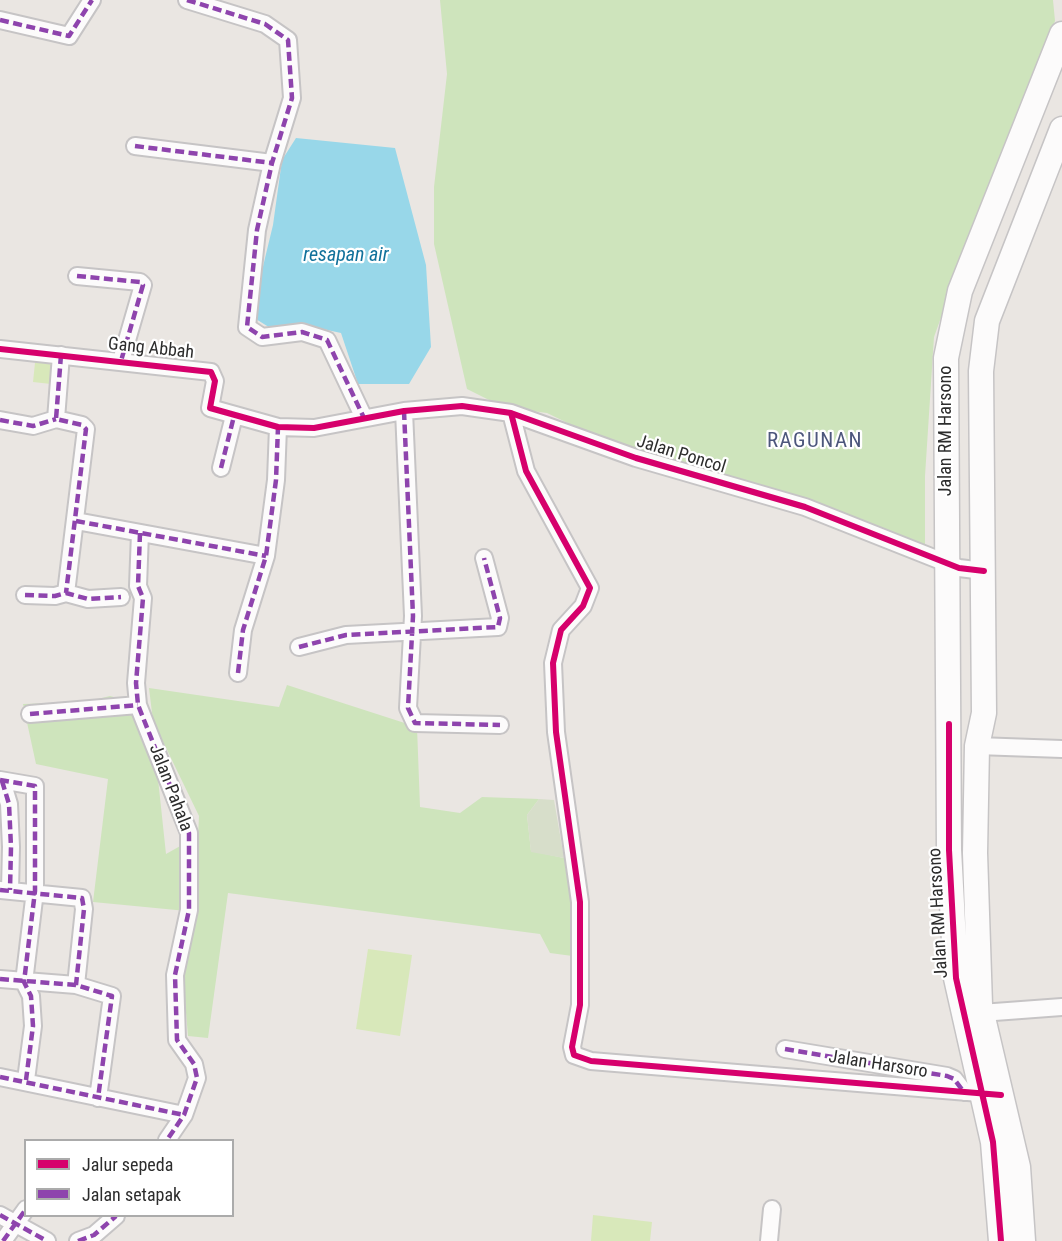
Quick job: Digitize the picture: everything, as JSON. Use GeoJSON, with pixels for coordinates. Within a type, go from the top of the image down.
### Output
{"type":"FeatureCollection","features":[{"type":"Feature","properties":{"kind":"main road","name":"Jalan RM Harsono"},"geometry":{"type":"LineString","coordinates":[[1001,1241],[993,1142],[956,978],[949,850],[946,358],[953,313],[1062,34]]}},
{"type":"Feature","properties":{"kind":"main road","name":"Jalan RM Harsono"},"geometry":{"type":"LineString","coordinates":[[1023,1241],[1018,1167],[982,1093],[975,853],[977,746],[984,713],[981,371],[983,335],[1062,129]]}},
{"type":"Feature","properties":{"kind":"street"},"geometry":{"type":"LineString","coordinates":[[0,20],[69,36],[92,0]]}},
{"type":"Feature","properties":{"kind":"street"},"geometry":{"type":"LineString","coordinates":[[187,0],[265,24],[288,40],[292,98],[272,163],[257,230],[247,327],[262,337],[302,332],[327,340],[364,418]]}},
{"type":"Feature","properties":{"kind":"street"},"geometry":{"type":"LineString","coordinates":[[135,146],[272,163]]}},
{"type":"Feature","properties":{"kind":"street"},"geometry":{"type":"LineString","coordinates":[[77,276],[140,282],[143,285],[121,361]]}},
{"type":"Feature","properties":{"kind":"street","name":"Gang Abbah"},"geometry":{"type":"LineString","coordinates":[[0,349],[211,372],[215,381],[210,408],[278,427],[314,428],[364,418]]}},
{"type":"Feature","properties":{"kind":"street"},"geometry":{"type":"LineString","coordinates":[[56,419],[62,355]]}},
{"type":"Feature","properties":{"kind":"street","name":"Jalan Poncol"},"geometry":{"type":"LineString","coordinates":[[364,418],[404,411],[462,406],[511,413],[636,458],[805,507],[947,563],[984,571]]}},
{"type":"Feature","properties":{"kind":"street"},"geometry":{"type":"LineString","coordinates":[[404,411],[413,632],[408,708],[415,723],[500,725]]}},
{"type":"Feature","properties":{"kind":"street"},"geometry":{"type":"LineString","coordinates":[[511,413],[526,471],[590,588],[583,606],[561,630],[553,663],[556,732],[580,902],[580,1005],[572,1047],[574,1055],[591,1060],[982,1093]]}},
{"type":"Feature","properties":{"kind":"street"},"geometry":{"type":"LineString","coordinates":[[221,468],[234,416]]}},
{"type":"Feature","properties":{"kind":"street"},"geometry":{"type":"LineString","coordinates":[[0,420],[33,426],[56,419],[82,425],[86,429],[66,594]]}},
{"type":"Feature","properties":{"kind":"street"},"geometry":{"type":"LineString","coordinates":[[238,673],[243,630],[266,556],[276,480],[278,427]]}},
{"type":"Feature","properties":{"kind":"street"},"geometry":{"type":"LineString","coordinates":[[76,521],[266,556]]}},
{"type":"Feature","properties":{"kind":"street","name":"Jalan Pahala"},"geometry":{"type":"LineString","coordinates":[[140,533],[138,586],[143,598],[136,683],[138,705],[189,833],[189,910],[175,975],[177,1040],[194,1064],[197,1078],[184,1115],[168,1139]]}},
{"type":"Feature","properties":{"kind":"street"},"geometry":{"type":"LineString","coordinates":[[299,647],[346,635],[498,627],[500,618],[484,558]]}},
{"type":"Feature","properties":{"kind":"street"},"geometry":{"type":"LineString","coordinates":[[25,595],[66,594],[88,599],[121,597]]}},
{"type":"Feature","properties":{"kind":"street"},"geometry":{"type":"LineString","coordinates":[[30,714],[138,705]]}},
{"type":"Feature","properties":{"kind":"street"},"geometry":{"type":"LineString","coordinates":[[977,746],[1062,749]]}},
{"type":"Feature","properties":{"kind":"street"},"geometry":{"type":"LineString","coordinates":[[26,1080],[33,1026],[31,996],[24,982],[35,891],[35,786],[1,780],[9,804],[12,847],[5,890],[35,891],[80,897],[84,900],[76,985]]}},
{"type":"Feature","properties":{"kind":"street"},"geometry":{"type":"LineString","coordinates":[[0,979],[76,985],[112,996],[98,1098]]}},
{"type":"Feature","properties":{"kind":"street"},"geometry":{"type":"LineString","coordinates":[[981,1013],[1062,1007]]}},
{"type":"Feature","properties":{"kind":"street","name":"Jalan Harsoro"},"geometry":{"type":"LineString","coordinates":[[785,1049],[947,1076],[982,1093]]}},
{"type":"Feature","properties":{"kind":"street"},"geometry":{"type":"LineString","coordinates":[[0,1077],[26,1080],[98,1098],[184,1115]]}},
{"type":"Feature","properties":{"kind":"street"},"geometry":{"type":"LineString","coordinates":[[769,1241],[772,1209]]}},
{"type":"Feature","properties":{"kind":"street"},"geometry":{"type":"LineString","coordinates":[[0,1215],[21,1216],[47,1241]]}},
{"type":"Feature","properties":{"kind":"street"},"geometry":{"type":"LineString","coordinates":[[3,1241],[21,1216]]}},
{"type":"Feature","properties":{"kind":"street"},"geometry":{"type":"LineString","coordinates":[[78,1241],[94,1235],[114,1217]]}},
{"type":"Feature","properties":{"kind":"green space"},"geometry":{"type":"Polygon","coordinates":[[[440,0],[1053,0],[1055,21],[987,189],[934,337],[925,476],[925,551],[830,507],[611,444],[547,413],[503,407],[467,389],[434,244],[434,187],[447,74],[440,0]]]}},
{"type":"Feature","properties":{"kind":"green space"},"geometry":{"type":"Polygon","coordinates":[[[36,353],[64,357],[60,385],[33,382],[36,353]]]}},
{"type":"Feature","properties":{"kind":"green space"},"geometry":{"type":"Polygon","coordinates":[[[287,685],[417,727],[420,807],[460,813],[482,797],[539,799],[527,815],[531,851],[564,858],[580,957],[550,953],[540,934],[228,893],[208,1038],[188,1036],[182,966],[197,912],[93,902],[108,779],[36,764],[23,704],[86,702],[110,696],[129,701],[140,736],[158,779],[166,854],[198,836],[199,816],[153,721],[149,688],[279,707],[287,685]]]}},
{"type":"Feature","properties":{"kind":"green space"},"geometry":{"type":"Polygon","coordinates":[[[539,799],[554,800],[564,858],[531,852],[527,815],[539,799]]]}},
{"type":"Feature","properties":{"kind":"green space"},"geometry":{"type":"Polygon","coordinates":[[[368,949],[412,955],[400,1036],[356,1029],[368,949]]]}},
{"type":"Feature","properties":{"kind":"green space"},"geometry":{"type":"Polygon","coordinates":[[[593,1215],[652,1222],[650,1241],[591,1241],[593,1215]]]}},
{"type":"Feature","properties":{"kind":"water","name":"resapan air"},"geometry":{"type":"Polygon","coordinates":[[[296,138],[395,148],[426,265],[431,347],[409,384],[358,384],[341,333],[300,324],[272,329],[251,316],[273,225],[282,160],[296,138]]]}},
{"type":"Feature","properties":{"kind":"marked path"},"geometry":{"type":"LineString","coordinates":[[0,20],[69,36],[92,0]]}},
{"type":"Feature","properties":{"kind":"marked path"},"geometry":{"type":"LineString","coordinates":[[187,0],[265,24],[288,40],[292,98],[272,163],[257,230],[247,327],[262,337],[302,332],[327,340],[364,418],[357,419]]}},
{"type":"Feature","properties":{"kind":"marked path"},"geometry":{"type":"LineString","coordinates":[[135,146],[272,163]]}},
{"type":"Feature","properties":{"kind":"marked path"},"geometry":{"type":"LineString","coordinates":[[77,276],[140,282],[143,285],[121,361]]}},
{"type":"Feature","properties":{"kind":"marked path"},"geometry":{"type":"LineString","coordinates":[[61,355],[56,419],[82,425],[86,429],[66,593]]}},
{"type":"Feature","properties":{"kind":"marked path"},"geometry":{"type":"LineString","coordinates":[[404,411],[413,616],[408,708],[415,723],[500,725]]}},
{"type":"Feature","properties":{"kind":"marked path"},"geometry":{"type":"LineString","coordinates":[[221,468],[234,416]]}},
{"type":"Feature","properties":{"kind":"marked path"},"geometry":{"type":"LineString","coordinates":[[0,420],[33,426],[56,419]]}},
{"type":"Feature","properties":{"kind":"marked path"},"geometry":{"type":"LineString","coordinates":[[238,673],[243,630],[266,556],[276,480],[278,427]]}},
{"type":"Feature","properties":{"kind":"marked path"},"geometry":{"type":"LineString","coordinates":[[76,521],[266,556]]}},
{"type":"Feature","properties":{"kind":"marked path"},"geometry":{"type":"LineString","coordinates":[[140,533],[138,586],[143,598],[136,683],[138,705],[189,833],[189,910],[175,975],[177,1040],[194,1064],[197,1078],[184,1115],[168,1139]]}},
{"type":"Feature","properties":{"kind":"marked path"},"geometry":{"type":"LineString","coordinates":[[299,647],[346,635],[498,627],[500,618],[484,558]]}},
{"type":"Feature","properties":{"kind":"marked path"},"geometry":{"type":"LineString","coordinates":[[25,595],[55,596],[66,593],[88,599],[121,597]]}},
{"type":"Feature","properties":{"kind":"marked path"},"geometry":{"type":"LineString","coordinates":[[30,714],[138,705]]}},
{"type":"Feature","properties":{"kind":"marked path"},"geometry":{"type":"LineString","coordinates":[[0,780],[35,786],[35,891],[24,982],[31,996],[33,1026],[26,1080]]}},
{"type":"Feature","properties":{"kind":"marked path"},"geometry":{"type":"LineString","coordinates":[[2,781],[9,804],[10,890]]}},
{"type":"Feature","properties":{"kind":"marked path"},"geometry":{"type":"LineString","coordinates":[[0,890],[82,898],[84,909],[76,985]]}},
{"type":"Feature","properties":{"kind":"marked path"},"geometry":{"type":"LineString","coordinates":[[0,979],[76,985],[112,996],[98,1098]]}},
{"type":"Feature","properties":{"kind":"marked path"},"geometry":{"type":"LineString","coordinates":[[785,1049],[947,1076],[954,1079],[964,1092]]}},
{"type":"Feature","properties":{"kind":"marked path"},"geometry":{"type":"LineString","coordinates":[[0,1077],[184,1115]]}},
{"type":"Feature","properties":{"kind":"marked path"},"geometry":{"type":"LineString","coordinates":[[3,1241],[24,1212]]}},
{"type":"Feature","properties":{"kind":"marked path"},"geometry":{"type":"LineString","coordinates":[[0,1215],[47,1241]]}},
{"type":"Feature","properties":{"kind":"marked path"},"geometry":{"type":"LineString","coordinates":[[78,1241],[94,1235],[115,1217]]}},
{"type":"Feature","properties":{"kind":"cycle path"},"geometry":{"type":"LineString","coordinates":[[0,349],[211,372],[215,381],[210,408],[278,427],[314,428],[404,411],[462,406],[511,413],[636,458],[805,507],[959,568],[984,571]]}},
{"type":"Feature","properties":{"kind":"cycle path"},"geometry":{"type":"LineString","coordinates":[[511,413],[526,471],[590,588],[583,606],[561,630],[553,663],[556,732],[580,902],[580,1005],[572,1047],[574,1055],[591,1061],[1001,1095]]}},
{"type":"Feature","properties":{"kind":"cycle path"},"geometry":{"type":"LineString","coordinates":[[949,724],[949,850],[956,978],[993,1142],[1001,1241]]}},
{"type":"Feature","properties":{"kind":"district","name":"RAGUNAN"},"geometry":{"type":"Point","coordinates":[815,442]}}]}
